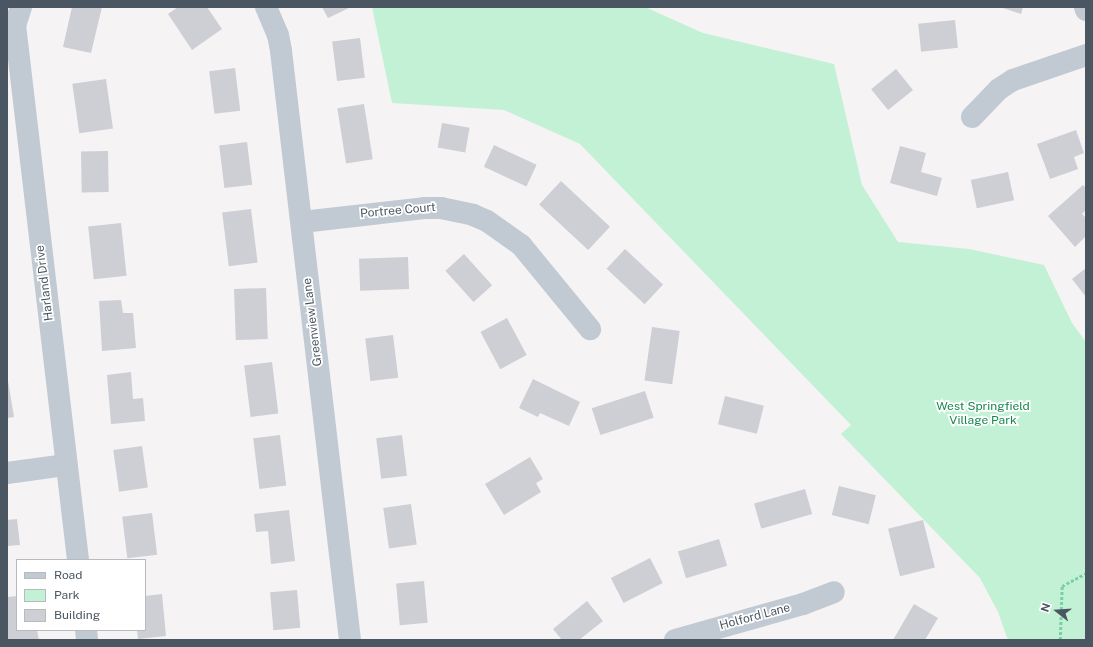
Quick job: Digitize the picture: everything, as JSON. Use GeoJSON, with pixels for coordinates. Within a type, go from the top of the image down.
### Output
{"type":"FeatureCollection","features":[{"type":"Feature","properties":{"kind":"street","name":"Greenview Lane"},"geometry":{"type":"LineString","coordinates":[[266,7],[278,35],[281,51],[350,640]]}},
{"type":"Feature","properties":{"kind":"street","name":"Harland Drive"},"geometry":{"type":"LineString","coordinates":[[14,18],[78,559]]}},
{"type":"Feature","properties":{"kind":"street"},"geometry":{"type":"LineString","coordinates":[[972,117],[999,89],[1013,80],[1086,55]]}},
{"type":"Feature","properties":{"kind":"street","name":"Portree Court"},"geometry":{"type":"LineString","coordinates":[[302,222],[424,208],[441,208],[473,215],[487,221],[521,245],[590,329]]}},
{"type":"Feature","properties":{"kind":"street"},"geometry":{"type":"LineString","coordinates":[[7,472],[66,465]]}},
{"type":"Feature","properties":{"kind":"street","name":"Holford Lane"},"geometry":{"type":"LineString","coordinates":[[675,640],[803,604],[834,592]]}},
{"type":"Feature","properties":{"kind":"path"},"geometry":{"type":"LineString","coordinates":[[1060,640],[1062,586],[1086,572]]}},
{"type":"Feature","properties":{"kind":"green space","name":"West Springfield Village Park"},"geometry":{"type":"Polygon","coordinates":[[[372,7],[645,7],[703,33],[834,64],[862,185],[898,242],[969,249],[1044,265],[1072,323],[1086,342],[1086,640],[1008,640],[998,612],[980,578],[841,434],[851,425],[580,144],[504,110],[392,103],[372,7]]]}},
{"type":"Feature","properties":{"kind":"building"},"geometry":{"type":"Polygon","coordinates":[[[72,7],[102,7],[91,53],[63,47],[72,7]]]}},
{"type":"Feature","properties":{"kind":"building"},"geometry":{"type":"Polygon","coordinates":[[[178,7],[207,7],[222,29],[192,50],[168,14],[178,7]]]}},
{"type":"Feature","properties":{"kind":"building"},"geometry":{"type":"Polygon","coordinates":[[[322,7],[351,7],[328,18],[322,7]]]}},
{"type":"Feature","properties":{"kind":"building"},"geometry":{"type":"Polygon","coordinates":[[[1000,7],[1023,7],[1021,14],[1000,7]]]}},
{"type":"Feature","properties":{"kind":"building"},"geometry":{"type":"Polygon","coordinates":[[[955,20],[958,48],[921,52],[918,24],[955,20]]]}},
{"type":"Feature","properties":{"kind":"building"},"geometry":{"type":"Polygon","coordinates":[[[360,38],[365,78],[337,81],[332,41],[360,38]]]}},
{"type":"Feature","properties":{"kind":"building"},"geometry":{"type":"Polygon","coordinates":[[[235,68],[240,111],[214,114],[209,71],[235,68]]]}},
{"type":"Feature","properties":{"kind":"building"},"geometry":{"type":"Polygon","coordinates":[[[896,69],[913,90],[888,110],[871,89],[896,69]]]}},
{"type":"Feature","properties":{"kind":"building"},"geometry":{"type":"Polygon","coordinates":[[[106,79],[113,129],[79,133],[72,84],[106,79]]]}},
{"type":"Feature","properties":{"kind":"building"},"geometry":{"type":"Polygon","coordinates":[[[364,104],[373,159],[346,164],[337,108],[364,104]]]}},
{"type":"Feature","properties":{"kind":"building"},"geometry":{"type":"Polygon","coordinates":[[[442,123],[470,128],[465,152],[438,148],[442,123]]]}},
{"type":"Feature","properties":{"kind":"building"},"geometry":{"type":"Polygon","coordinates":[[[1076,130],[1084,153],[1074,157],[1078,169],[1050,179],[1037,144],[1076,130]]]}},
{"type":"Feature","properties":{"kind":"building"},"geometry":{"type":"Polygon","coordinates":[[[247,142],[252,185],[224,188],[219,145],[247,142]]]}},
{"type":"Feature","properties":{"kind":"building"},"geometry":{"type":"Polygon","coordinates":[[[494,145],[537,165],[526,187],[484,167],[494,145]]]}},
{"type":"Feature","properties":{"kind":"building"},"geometry":{"type":"Polygon","coordinates":[[[900,146],[926,153],[921,172],[942,178],[937,196],[890,183],[900,146]]]}},
{"type":"Feature","properties":{"kind":"building"},"geometry":{"type":"Polygon","coordinates":[[[81,151],[108,151],[109,192],[82,192],[81,151]]]}},
{"type":"Feature","properties":{"kind":"building"},"geometry":{"type":"Polygon","coordinates":[[[1008,172],[1014,200],[977,208],[971,180],[1008,172]]]}},
{"type":"Feature","properties":{"kind":"building"},"geometry":{"type":"Polygon","coordinates":[[[561,181],[610,227],[588,250],[539,204],[561,181]]]}},
{"type":"Feature","properties":{"kind":"building"},"geometry":{"type":"Polygon","coordinates":[[[1083,185],[1086,188],[1086,210],[1082,214],[1086,218],[1086,236],[1075,247],[1048,216],[1083,185]]]}},
{"type":"Feature","properties":{"kind":"building"},"geometry":{"type":"Polygon","coordinates":[[[251,209],[258,263],[229,266],[222,213],[251,209]]]}},
{"type":"Feature","properties":{"kind":"building"},"geometry":{"type":"Polygon","coordinates":[[[121,223],[127,276],[94,279],[88,226],[121,223]]]}},
{"type":"Feature","properties":{"kind":"building"},"geometry":{"type":"Polygon","coordinates":[[[625,249],[663,284],[645,304],[607,269],[625,249]]]}},
{"type":"Feature","properties":{"kind":"building"},"geometry":{"type":"Polygon","coordinates":[[[464,254],[492,285],[474,302],[445,271],[464,254]]]}},
{"type":"Feature","properties":{"kind":"building"},"geometry":{"type":"Polygon","coordinates":[[[408,257],[409,289],[360,291],[359,259],[408,257]]]}},
{"type":"Feature","properties":{"kind":"building"},"geometry":{"type":"Polygon","coordinates":[[[1086,268],[1086,297],[1072,279],[1086,268]]]}},
{"type":"Feature","properties":{"kind":"building"},"geometry":{"type":"Polygon","coordinates":[[[266,288],[268,339],[236,340],[234,289],[266,288]]]}},
{"type":"Feature","properties":{"kind":"building"},"geometry":{"type":"Polygon","coordinates":[[[121,300],[123,313],[133,313],[136,348],[102,351],[99,301],[121,300]]]}},
{"type":"Feature","properties":{"kind":"building"},"geometry":{"type":"Polygon","coordinates":[[[507,318],[527,355],[500,369],[481,332],[507,318]]]}},
{"type":"Feature","properties":{"kind":"building"},"geometry":{"type":"Polygon","coordinates":[[[652,327],[680,331],[672,384],[644,380],[652,327]]]}},
{"type":"Feature","properties":{"kind":"building"},"geometry":{"type":"Polygon","coordinates":[[[393,335],[398,378],[370,381],[365,338],[393,335]]]}},
{"type":"Feature","properties":{"kind":"building"},"geometry":{"type":"Polygon","coordinates":[[[272,362],[278,414],[251,417],[244,365],[272,362]]]}},
{"type":"Feature","properties":{"kind":"building"},"geometry":{"type":"Polygon","coordinates":[[[131,372],[133,399],[143,398],[145,421],[111,424],[107,375],[131,372]]]}},
{"type":"Feature","properties":{"kind":"building"},"geometry":{"type":"Polygon","coordinates":[[[7,375],[14,417],[7,418],[7,375]]]}},
{"type":"Feature","properties":{"kind":"building"},"geometry":{"type":"Polygon","coordinates":[[[533,379],[580,402],[569,426],[540,413],[538,417],[519,408],[533,379]]]}},
{"type":"Feature","properties":{"kind":"building"},"geometry":{"type":"Polygon","coordinates":[[[645,391],[654,418],[600,435],[592,408],[645,391]]]}},
{"type":"Feature","properties":{"kind":"building"},"geometry":{"type":"Polygon","coordinates":[[[725,396],[764,406],[757,434],[718,424],[725,396]]]}},
{"type":"Feature","properties":{"kind":"building"},"geometry":{"type":"Polygon","coordinates":[[[280,435],[286,486],[259,489],[253,438],[280,435]]]}},
{"type":"Feature","properties":{"kind":"building"},"geometry":{"type":"Polygon","coordinates":[[[402,435],[407,476],[381,479],[376,438],[402,435]]]}},
{"type":"Feature","properties":{"kind":"building"},"geometry":{"type":"Polygon","coordinates":[[[142,446],[148,488],[119,492],[113,450],[142,446]]]}},
{"type":"Feature","properties":{"kind":"building"},"geometry":{"type":"Polygon","coordinates":[[[530,457],[543,479],[536,483],[541,492],[504,515],[485,484],[530,457]]]}},
{"type":"Feature","properties":{"kind":"building"},"geometry":{"type":"Polygon","coordinates":[[[839,486],[876,495],[869,524],[832,515],[839,486]]]}},
{"type":"Feature","properties":{"kind":"building"},"geometry":{"type":"Polygon","coordinates":[[[805,489],[812,514],[761,529],[754,504],[805,489]]]}},
{"type":"Feature","properties":{"kind":"building"},"geometry":{"type":"Polygon","coordinates":[[[411,504],[417,545],[389,548],[383,508],[411,504]]]}},
{"type":"Feature","properties":{"kind":"building"},"geometry":{"type":"Polygon","coordinates":[[[289,510],[295,561],[271,564],[268,531],[256,532],[254,514],[289,510]]]}},
{"type":"Feature","properties":{"kind":"building"},"geometry":{"type":"Polygon","coordinates":[[[152,513],[157,555],[127,558],[122,517],[152,513]]]}},
{"type":"Feature","properties":{"kind":"building"},"geometry":{"type":"Polygon","coordinates":[[[17,519],[20,545],[7,546],[7,520],[17,519]]]}},
{"type":"Feature","properties":{"kind":"building"},"geometry":{"type":"Polygon","coordinates":[[[923,520],[935,568],[900,576],[888,529],[923,520]]]}},
{"type":"Feature","properties":{"kind":"building"},"geometry":{"type":"Polygon","coordinates":[[[719,539],[727,566],[686,578],[678,552],[719,539]]]}},
{"type":"Feature","properties":{"kind":"building"},"geometry":{"type":"Polygon","coordinates":[[[650,558],[663,583],[624,603],[611,578],[650,558]]]}},
{"type":"Feature","properties":{"kind":"building"},"geometry":{"type":"Polygon","coordinates":[[[424,581],[428,623],[400,625],[396,583],[424,581]]]}},
{"type":"Feature","properties":{"kind":"building"},"geometry":{"type":"Polygon","coordinates":[[[297,590],[300,628],[273,630],[270,592],[297,590]]]}},
{"type":"Feature","properties":{"kind":"building"},"geometry":{"type":"Polygon","coordinates":[[[162,594],[166,636],[138,639],[137,631],[146,631],[146,596],[162,594]]]}},
{"type":"Feature","properties":{"kind":"building"},"geometry":{"type":"Polygon","coordinates":[[[16,596],[16,631],[37,631],[39,640],[7,640],[7,597],[16,596]]]}},
{"type":"Feature","properties":{"kind":"building"},"geometry":{"type":"Polygon","coordinates":[[[587,601],[603,621],[579,640],[562,640],[553,629],[587,601]]]}},
{"type":"Feature","properties":{"kind":"building"},"geometry":{"type":"Polygon","coordinates":[[[914,604],[938,618],[925,640],[893,640],[914,604]]]}}]}
